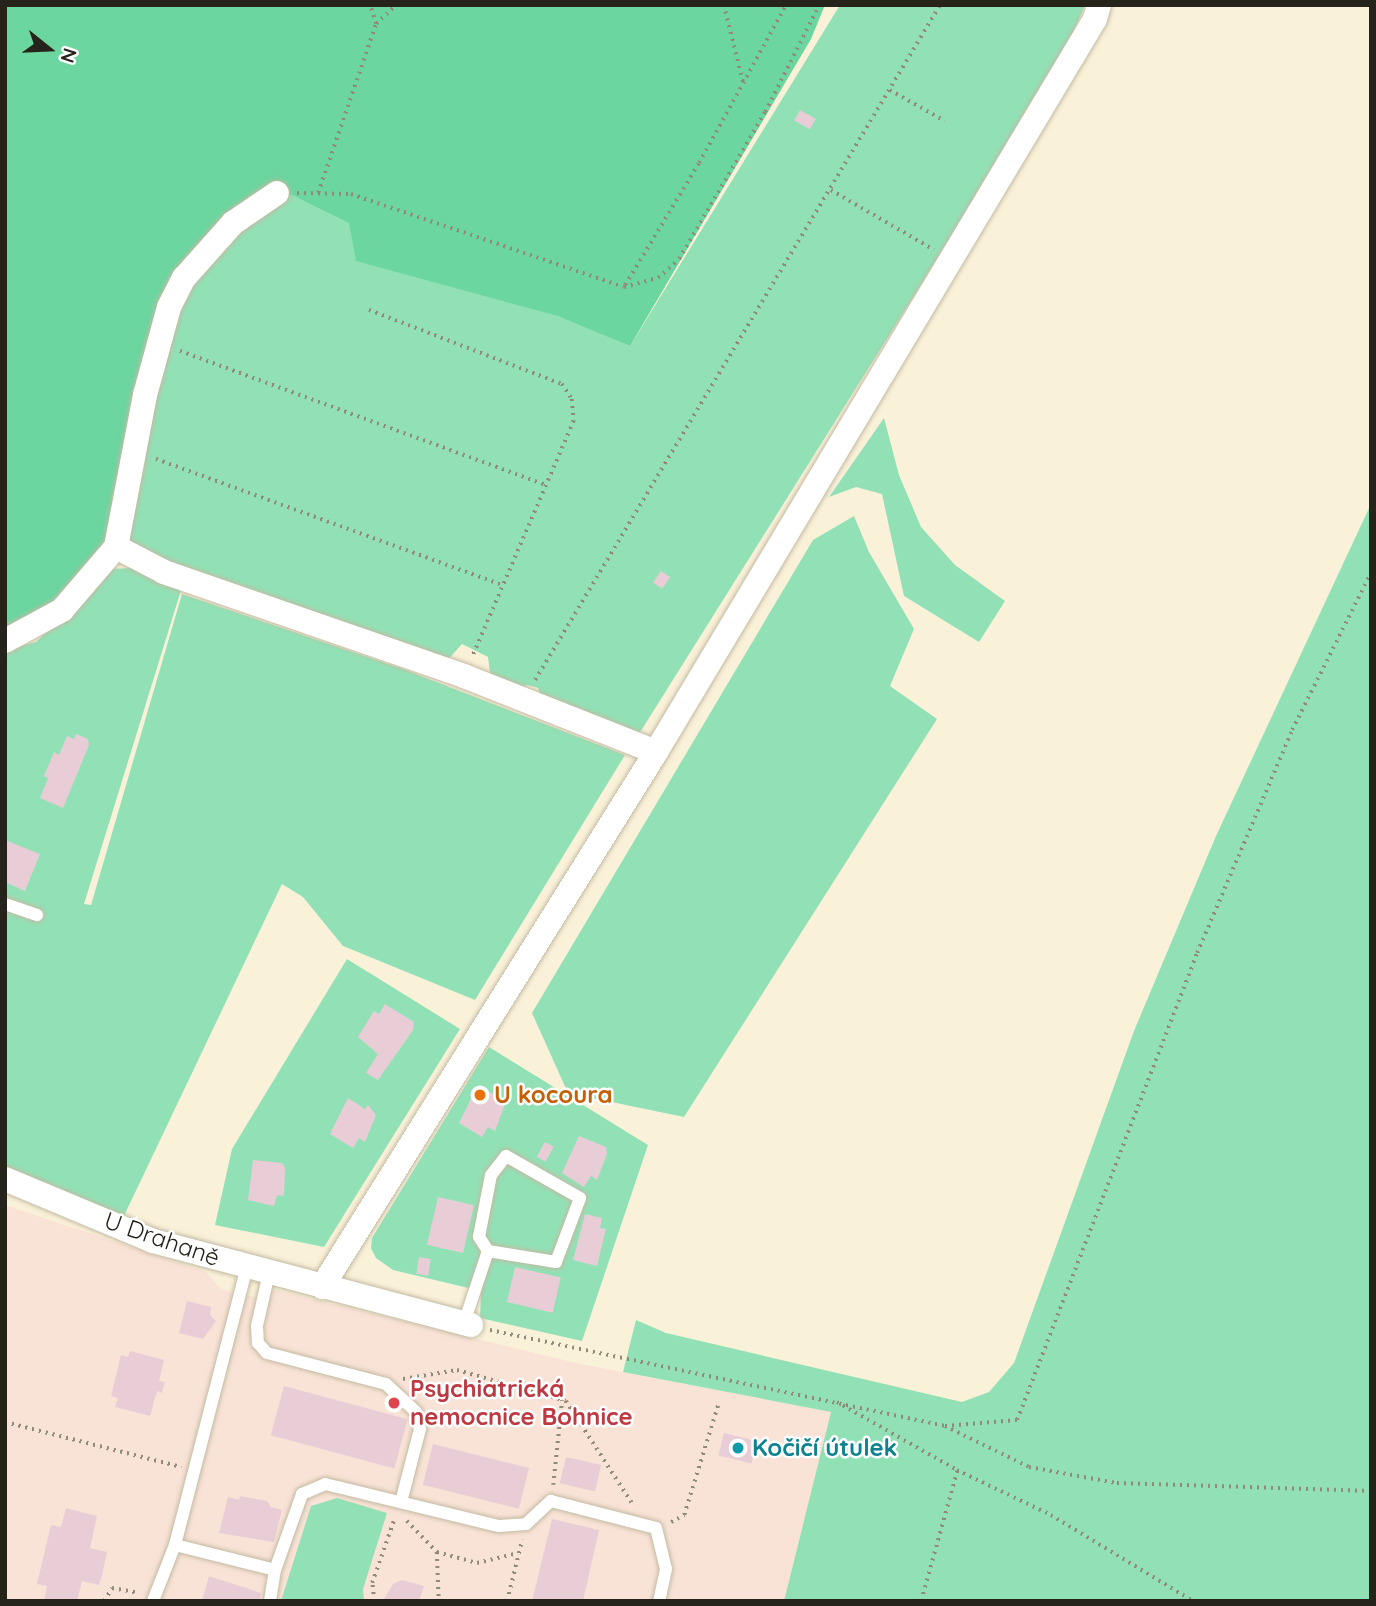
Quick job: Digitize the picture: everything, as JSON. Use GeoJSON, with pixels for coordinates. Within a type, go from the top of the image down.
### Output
{"type":"FeatureCollection","features":[{"type":"Feature","properties":{"kind":"street"},"geometry":{"type":"LineString","coordinates":[[322,1287],[656,752],[1088,30],[1099,5]]}},
{"type":"Feature","properties":{"kind":"street"},"geometry":{"type":"LineString","coordinates":[[5,640],[62,610],[116,547],[134,452],[169,307],[184,278],[233,223],[278,193]]}},
{"type":"Feature","properties":{"kind":"street"},"geometry":{"type":"LineString","coordinates":[[116,547],[164,572],[464,676],[656,752]]}},
{"type":"Feature","properties":{"kind":"street","name":"U Drahaně"},"geometry":{"type":"LineString","coordinates":[[5,1179],[153,1241],[468,1324]]}},
{"type":"Feature","properties":{"kind":"lane"},"geometry":{"type":"LineString","coordinates":[[5,904],[37,915]]}},
{"type":"Feature","properties":{"kind":"lane"},"geometry":{"type":"LineString","coordinates":[[468,1324],[488,1251],[480,1237],[491,1175],[506,1156],[580,1198],[556,1262],[488,1251]]}},
{"type":"Feature","properties":{"kind":"lane"},"geometry":{"type":"LineString","coordinates":[[258,1270],[258,1343],[267,1353],[390,1387],[416,1412],[420,1429],[401,1502]]}},
{"type":"Feature","properties":{"kind":"lane"},"geometry":{"type":"LineString","coordinates":[[154,1598],[175,1545],[193,1470],[258,1270]]}},
{"type":"Feature","properties":{"kind":"lane"},"geometry":{"type":"LineString","coordinates":[[270,1601],[275,1570],[302,1494],[325,1484],[499,1526],[526,1524],[551,1501],[651,1527],[666,1569],[659,1601]]}},
{"type":"Feature","properties":{"kind":"lane"},"geometry":{"type":"LineString","coordinates":[[175,1545],[275,1570]]}},
{"type":"Feature","properties":{"kind":"path"},"geometry":{"type":"LineString","coordinates":[[370,5],[376,24]]}},
{"type":"Feature","properties":{"kind":"path"},"geometry":{"type":"LineString","coordinates":[[318,193],[376,24],[396,5]]}},
{"type":"Feature","properties":{"kind":"path"},"geometry":{"type":"LineString","coordinates":[[723,5],[744,85]]}},
{"type":"Feature","properties":{"kind":"path"},"geometry":{"type":"LineString","coordinates":[[624,287],[744,85],[786,5]]}},
{"type":"Feature","properties":{"kind":"path"},"geometry":{"type":"LineString","coordinates":[[278,193],[351,194],[624,287],[658,278],[679,259],[765,112],[819,5]]}},
{"type":"Feature","properties":{"kind":"path"},"geometry":{"type":"LineString","coordinates":[[523,700],[940,5]]}},
{"type":"Feature","properties":{"kind":"path"},"geometry":{"type":"LineString","coordinates":[[890,90],[945,121]]}},
{"type":"Feature","properties":{"kind":"path"},"geometry":{"type":"LineString","coordinates":[[831,190],[936,251]]}},
{"type":"Feature","properties":{"kind":"path"},"geometry":{"type":"LineString","coordinates":[[369,310],[562,384],[572,399],[574,421],[464,676]]}},
{"type":"Feature","properties":{"kind":"path"},"geometry":{"type":"LineString","coordinates":[[176,350],[546,485]]}},
{"type":"Feature","properties":{"kind":"path"},"geometry":{"type":"LineString","coordinates":[[134,452],[503,585]]}},
{"type":"Feature","properties":{"kind":"path"},"geometry":{"type":"LineString","coordinates":[[945,1426],[1017,1420],[1197,953],[1292,730],[1371,572]]}},
{"type":"Feature","properties":{"kind":"path"},"geometry":{"type":"LineString","coordinates":[[468,1324],[832,1399],[945,1426],[1029,1467],[1117,1483],[1371,1491]]}},
{"type":"Feature","properties":{"kind":"path"},"geometry":{"type":"LineString","coordinates":[[390,1387],[409,1376],[457,1370],[562,1400],[651,1527],[684,1516],[718,1405]]}},
{"type":"Feature","properties":{"kind":"path"},"geometry":{"type":"LineString","coordinates":[[832,1399],[957,1470],[1051,1515],[1193,1601]]}},
{"type":"Feature","properties":{"kind":"path"},"geometry":{"type":"LineString","coordinates":[[551,1501],[562,1400]]}},
{"type":"Feature","properties":{"kind":"path"},"geometry":{"type":"LineString","coordinates":[[5,1422],[193,1470]]}},
{"type":"Feature","properties":{"kind":"path"},"geometry":{"type":"LineString","coordinates":[[921,1601],[957,1470]]}},
{"type":"Feature","properties":{"kind":"path"},"geometry":{"type":"LineString","coordinates":[[374,1601],[372,1583],[397,1511],[437,1552],[477,1563],[518,1553]]}},
{"type":"Feature","properties":{"kind":"path"},"geometry":{"type":"LineString","coordinates":[[507,1601],[526,1524]]}},
{"type":"Feature","properties":{"kind":"path"},"geometry":{"type":"LineString","coordinates":[[437,1552],[439,1601]]}},
{"type":"Feature","properties":{"kind":"path"},"geometry":{"type":"LineString","coordinates":[[104,1601],[112,1588],[154,1598]]}},
{"type":"Feature","properties":{"kind":"shaded area","name":"Psychiatrická nemocnice Bohnice"},"geometry":{"type":"Polygon","coordinates":[[[5,1205],[206,1272],[221,1289],[258,1298],[275,1290],[576,1363],[831,1412],[784,1601],[5,1601],[5,1205]]]}},
{"type":"Feature","properties":{"kind":"green space"},"geometry":{"type":"Polygon","coordinates":[[[5,5],[825,5],[811,39],[630,346],[558,316],[356,261],[349,223],[294,196],[266,191],[197,262],[153,351],[106,549],[61,604],[5,631],[5,5]]]}},
{"type":"Feature","properties":{"kind":"green space"},"geometry":{"type":"Polygon","coordinates":[[[840,5],[1085,5],[1060,63],[639,734],[542,699],[538,688],[527,685],[516,690],[500,684],[490,673],[488,657],[462,644],[444,664],[165,565],[126,538],[153,351],[197,262],[266,191],[294,196],[630,346],[840,5]]]}},
{"type":"Feature","properties":{"kind":"green space"},"geometry":{"type":"Polygon","coordinates":[[[884,418],[899,475],[921,527],[955,565],[1005,601],[979,642],[904,596],[882,494],[856,487],[829,497],[884,418]]]}},
{"type":"Feature","properties":{"kind":"green space"},"geometry":{"type":"Polygon","coordinates":[[[1371,504],[1371,1601],[784,1601],[831,1412],[623,1372],[636,1320],[666,1333],[962,1402],[989,1392],[1014,1363],[1134,1031],[1216,836],[1371,504]]]}},
{"type":"Feature","properties":{"kind":"green space"},"geometry":{"type":"Polygon","coordinates":[[[854,516],[869,552],[914,629],[890,686],[937,719],[684,1117],[568,1093],[532,1013],[813,540],[854,516]]]}},
{"type":"Feature","properties":{"kind":"green space"},"geometry":{"type":"Polygon","coordinates":[[[130,568],[182,587],[84,904],[91,905],[182,594],[403,669],[625,755],[475,1000],[343,946],[303,897],[282,884],[123,1218],[5,1169],[5,650],[36,642],[112,569],[130,568]]]}},
{"type":"Feature","properties":{"kind":"green space"},"geometry":{"type":"Polygon","coordinates":[[[347,959],[460,1029],[324,1247],[215,1225],[232,1149],[347,959]]]}},
{"type":"Feature","properties":{"kind":"green space"},"geometry":{"type":"Polygon","coordinates":[[[489,1047],[648,1145],[582,1341],[480,1318],[481,1291],[393,1270],[376,1258],[371,1248],[372,1238],[489,1047]]]}},
{"type":"Feature","properties":{"kind":"green space"},"geometry":{"type":"Polygon","coordinates":[[[337,1498],[387,1513],[363,1589],[364,1601],[281,1601],[311,1506],[337,1498]]]}},
{"type":"Feature","properties":{"kind":"building"},"geometry":{"type":"Polygon","coordinates":[[[800,110],[816,119],[810,129],[794,120],[800,110]]]}},
{"type":"Feature","properties":{"kind":"building"},"geometry":{"type":"Polygon","coordinates":[[[661,571],[670,577],[662,589],[653,583],[661,571]]]}},
{"type":"Feature","properties":{"kind":"building"},"geometry":{"type":"Polygon","coordinates":[[[76,734],[88,739],[89,745],[63,808],[40,798],[48,778],[44,776],[54,752],[59,755],[67,736],[74,739],[76,734]]]}},
{"type":"Feature","properties":{"kind":"building"},"geometry":{"type":"Polygon","coordinates":[[[5,840],[40,854],[25,891],[5,882],[5,840]]]}},
{"type":"Feature","properties":{"kind":"building"},"geometry":{"type":"Polygon","coordinates":[[[385,1004],[414,1022],[413,1030],[378,1080],[366,1073],[378,1054],[358,1037],[374,1011],[379,1014],[385,1004]]]}},
{"type":"Feature","properties":{"kind":"building"},"geometry":{"type":"Polygon","coordinates":[[[477,1087],[503,1098],[505,1104],[495,1131],[488,1127],[482,1137],[459,1123],[477,1087]]]}},
{"type":"Feature","properties":{"kind":"building"},"geometry":{"type":"Polygon","coordinates":[[[348,1098],[365,1109],[368,1105],[376,1115],[365,1142],[359,1138],[353,1148],[330,1134],[348,1098]]]}},
{"type":"Feature","properties":{"kind":"building"},"geometry":{"type":"Polygon","coordinates":[[[579,1136],[606,1147],[607,1154],[597,1180],[591,1176],[584,1187],[562,1173],[579,1136]]]}},
{"type":"Feature","properties":{"kind":"building"},"geometry":{"type":"Polygon","coordinates":[[[545,1142],[554,1147],[546,1162],[537,1157],[545,1142]]]}},
{"type":"Feature","properties":{"kind":"building"},"geometry":{"type":"Polygon","coordinates":[[[253,1160],[282,1163],[285,1168],[284,1196],[277,1195],[274,1206],[248,1200],[253,1160]]]}},
{"type":"Feature","properties":{"kind":"building"},"geometry":{"type":"Polygon","coordinates":[[[438,1197],[474,1205],[463,1253],[427,1245],[438,1197]]]}},
{"type":"Feature","properties":{"kind":"building"},"geometry":{"type":"Polygon","coordinates":[[[585,1214],[602,1218],[600,1228],[606,1229],[597,1266],[573,1260],[585,1214]]]}},
{"type":"Feature","properties":{"kind":"building"},"geometry":{"type":"Polygon","coordinates":[[[419,1257],[431,1259],[428,1276],[416,1274],[419,1257]]]}},
{"type":"Feature","properties":{"kind":"building"},"geometry":{"type":"Polygon","coordinates":[[[515,1267],[561,1278],[553,1313],[507,1302],[515,1267]]]}},
{"type":"Feature","properties":{"kind":"building"},"geometry":{"type":"Polygon","coordinates":[[[187,1301],[211,1307],[210,1315],[216,1321],[203,1339],[179,1333],[187,1301]]]}},
{"type":"Feature","properties":{"kind":"building"},"geometry":{"type":"Polygon","coordinates":[[[130,1351],[164,1360],[159,1381],[165,1382],[162,1393],[157,1391],[150,1416],[115,1407],[118,1398],[111,1396],[121,1355],[128,1357],[130,1351]]]}},
{"type":"Feature","properties":{"kind":"building"},"geometry":{"type":"Polygon","coordinates":[[[284,1386],[408,1419],[394,1468],[271,1435],[284,1386]]]}},
{"type":"Feature","properties":{"kind":"building","name":"Kočičí útulek"},"geometry":{"type":"Polygon","coordinates":[[[724,1433],[757,1441],[751,1464],[718,1455],[724,1433]]]}},
{"type":"Feature","properties":{"kind":"building"},"geometry":{"type":"Polygon","coordinates":[[[433,1444],[529,1468],[519,1509],[423,1485],[433,1444]]]}},
{"type":"Feature","properties":{"kind":"building"},"geometry":{"type":"Polygon","coordinates":[[[566,1457],[601,1465],[595,1491],[560,1483],[566,1457]]]}},
{"type":"Feature","properties":{"kind":"building"},"geometry":{"type":"Polygon","coordinates":[[[240,1496],[267,1501],[271,1507],[282,1510],[274,1542],[219,1533],[228,1497],[239,1500],[240,1496]]]}},
{"type":"Feature","properties":{"kind":"building"},"geometry":{"type":"Polygon","coordinates":[[[66,1508],[97,1516],[90,1548],[107,1552],[102,1575],[99,1585],[82,1581],[77,1601],[44,1601],[47,1586],[37,1584],[51,1525],[61,1527],[66,1508]]]}},
{"type":"Feature","properties":{"kind":"building"},"geometry":{"type":"Polygon","coordinates":[[[552,1519],[599,1530],[583,1601],[532,1601],[552,1519]]]}},
{"type":"Feature","properties":{"kind":"building"},"geometry":{"type":"Polygon","coordinates":[[[209,1576],[261,1593],[259,1601],[202,1601],[209,1576]]]}},
{"type":"Feature","properties":{"kind":"building"},"geometry":{"type":"Polygon","coordinates":[[[402,1580],[424,1586],[419,1601],[383,1601],[393,1584],[402,1580]]]}},
{"type":"Feature","properties":{"kind":"place","name":"U kocoura"},"geometry":{"type":"Point","coordinates":[480,1095]}},
{"type":"Feature","properties":{"kind":"place","name":"Psychiatrická nemocnice Bohnice"},"geometry":{"type":"Point","coordinates":[394,1403]}},
{"type":"Feature","properties":{"kind":"place","name":"Kočičí útulek"},"geometry":{"type":"Point","coordinates":[738,1448]}}]}
